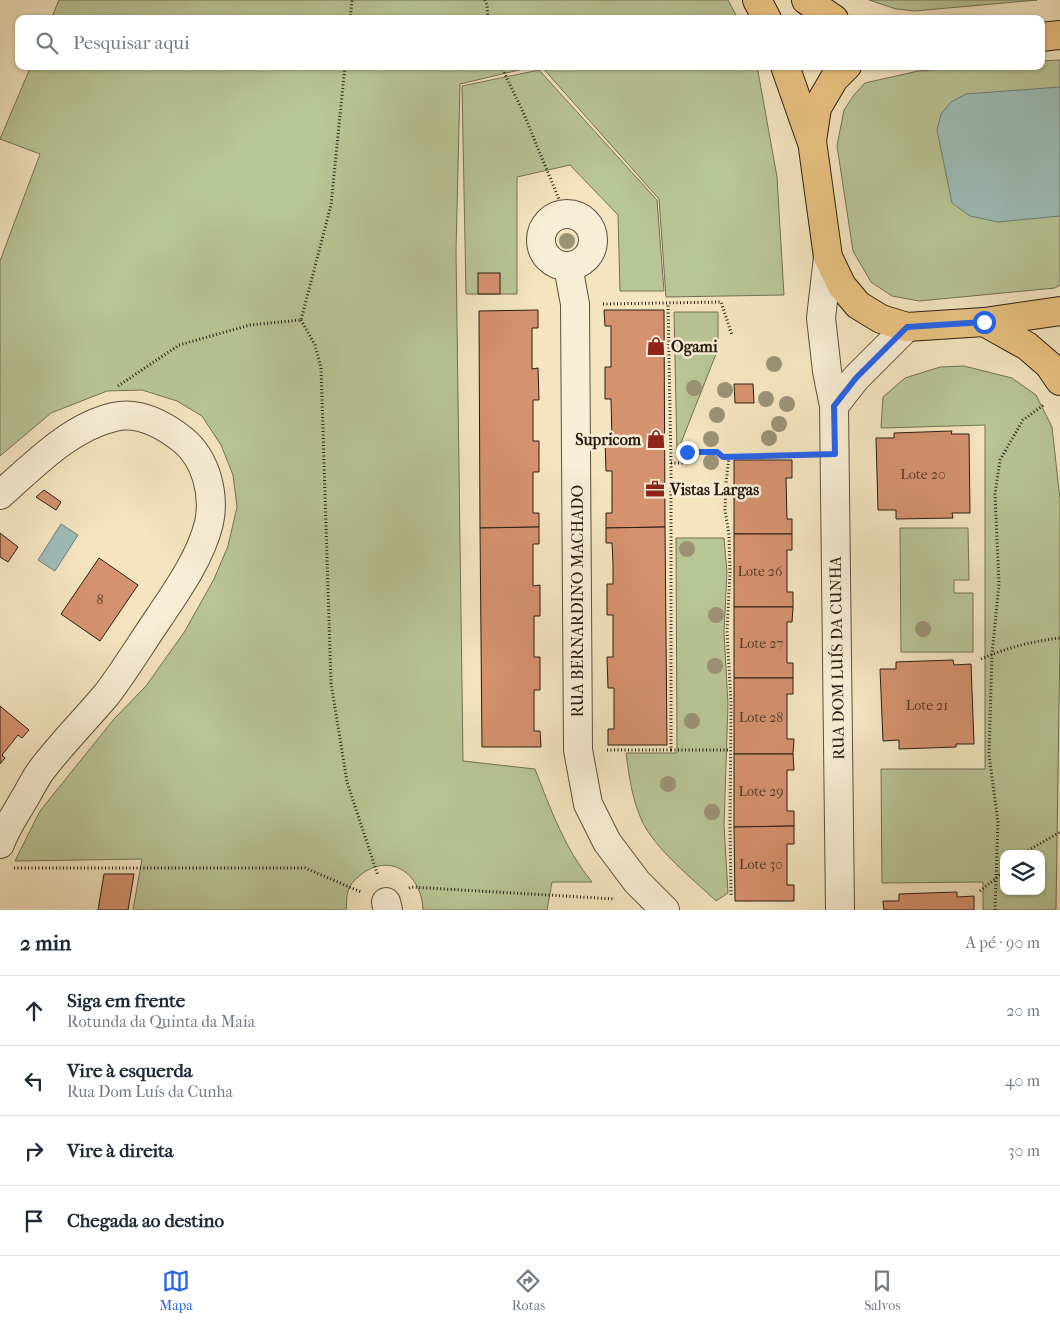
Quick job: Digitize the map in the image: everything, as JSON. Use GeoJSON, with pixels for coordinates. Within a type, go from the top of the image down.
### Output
{"type":"FeatureCollection","features":[{"type":"Feature","properties":{"kind":"main road"},"geometry":{"type":"LineString","coordinates":[[757,0],[765,15]]}},
{"type":"Feature","properties":{"kind":"main road"},"geometry":{"type":"LineString","coordinates":[[806,0],[828,15]]}},
{"type":"Feature","properties":{"kind":"main road"},"geometry":{"type":"LineString","coordinates":[[1045,37],[1060,35]]}},
{"type":"Feature","properties":{"kind":"main road"},"geometry":{"type":"LineString","coordinates":[[786,70],[812,141],[828,257],[842,286],[858,306],[881,319],[907,327],[984,322],[1060,311]]}},
{"type":"Feature","properties":{"kind":"main road"},"geometry":{"type":"LineString","coordinates":[[812,141],[818,108],[834,79],[843,70]]}},
{"type":"Feature","properties":{"kind":"main road"},"geometry":{"type":"LineString","coordinates":[[984,322],[1027,346],[1049,365],[1053,392]]}},
{"type":"Feature","properties":{"kind":"street"},"geometry":{"type":"LineString","coordinates":[[565,214],[573,215],[587,224],[591,231],[592,239],[589,254],[584,260],[568,266],[559,265],[551,261],[545,254],[541,238],[549,222],[565,214]]}},
{"type":"Feature","properties":{"kind":"street","name":"RUA DOM LUÍS DA CUNHA"},"geometry":{"type":"LineString","coordinates":[[828,257],[821,318],[827,371],[834,406],[840,910]]}},
{"type":"Feature","properties":{"kind":"street","name":"RUA BERNARDINO MACHADO"},"geometry":{"type":"LineString","coordinates":[[568,266],[575,304],[578,750],[588,804],[607,842],[637,882],[665,910]]}},
{"type":"Feature","properties":{"kind":"street"},"geometry":{"type":"LineString","coordinates":[[834,406],[856,378],[907,327]]}},
{"type":"Feature","properties":{"kind":"street"},"geometry":{"type":"LineString","coordinates":[[0,495],[74,433],[93,423],[116,416],[131,416],[152,421],[168,429],[185,442],[199,459],[207,478],[211,501],[208,524],[196,558],[172,599],[107,693],[41,770],[0,844]]}},
{"type":"Feature","properties":{"kind":"path"},"geometry":{"type":"LineString","coordinates":[[350,15],[352,0]]}},
{"type":"Feature","properties":{"kind":"path"},"geometry":{"type":"LineString","coordinates":[[485,0],[488,5],[488,15]]}},
{"type":"Feature","properties":{"kind":"path"},"geometry":{"type":"LineString","coordinates":[[345,70],[331,205],[300,320],[315,345],[322,368],[331,683],[347,782],[387,906]]}},
{"type":"Feature","properties":{"kind":"path"},"geometry":{"type":"LineString","coordinates":[[503,70],[524,112],[565,214]]}},
{"type":"Feature","properties":{"kind":"path"},"geometry":{"type":"LineString","coordinates":[[668,302],[671,463],[671,750]]}},
{"type":"Feature","properties":{"kind":"path"},"geometry":{"type":"LineString","coordinates":[[575,304],[721,302],[732,336]]}},
{"type":"Feature","properties":{"kind":"path"},"geometry":{"type":"LineString","coordinates":[[116,416],[118,387],[179,345],[250,325],[300,320]]}},
{"type":"Feature","properties":{"kind":"path"},"geometry":{"type":"LineString","coordinates":[[995,910],[998,822],[989,755],[992,654],[999,584],[995,494],[1000,460],[1023,420],[1053,392]]}},
{"type":"Feature","properties":{"kind":"path"},"geometry":{"type":"LineString","coordinates":[[687,452],[717,452],[723,457],[835,454]]}},
{"type":"Feature","properties":{"kind":"path"},"geometry":{"type":"LineString","coordinates":[[729,457],[725,510],[729,535],[730,572],[727,631],[731,703],[731,895]]}},
{"type":"Feature","properties":{"kind":"path"},"geometry":{"type":"LineString","coordinates":[[671,463],[684,463]]}},
{"type":"Feature","properties":{"kind":"path"},"geometry":{"type":"LineString","coordinates":[[981,659],[992,654],[1043,640],[1060,638]]}},
{"type":"Feature","properties":{"kind":"path"},"geometry":{"type":"LineString","coordinates":[[578,750],[730,750]]}},
{"type":"Feature","properties":{"kind":"path"},"geometry":{"type":"LineString","coordinates":[[1029,850],[1060,832]]}},
{"type":"Feature","properties":{"kind":"path"},"geometry":{"type":"LineString","coordinates":[[11,868],[305,868],[347,886]]}},
{"type":"Feature","properties":{"kind":"path"},"geometry":{"type":"LineString","coordinates":[[980,890],[1000,874]]}},
{"type":"Feature","properties":{"kind":"path"},"geometry":{"type":"LineString","coordinates":[[411,886],[619,899]]}},
{"type":"Feature","properties":{"kind":"green space"},"geometry":{"type":"Polygon","coordinates":[[[59,0],[728,0],[736,15],[53,15],[59,0]]]}},
{"type":"Feature","properties":{"kind":"green space"},"geometry":{"type":"Polygon","coordinates":[[[869,0],[1037,0],[915,11],[896,9],[869,0]]]}},
{"type":"Feature","properties":{"kind":"green space"},"geometry":{"type":"Polygon","coordinates":[[[1060,60],[1060,285],[1055,288],[919,301],[892,296],[871,282],[853,251],[837,146],[844,110],[854,95],[865,83],[918,71],[1045,70],[1045,61],[1060,60]]]}},
{"type":"Feature","properties":{"kind":"green space"},"geometry":{"type":"Polygon","coordinates":[[[29,70],[519,70],[460,84],[456,251],[463,761],[535,769],[566,842],[592,882],[552,882],[547,910],[423,910],[418,887],[412,878],[404,871],[385,865],[374,867],[354,881],[347,893],[346,910],[133,910],[142,859],[15,861],[40,811],[114,719],[146,686],[185,631],[214,579],[228,546],[237,507],[233,475],[221,445],[202,416],[177,401],[142,390],[107,391],[51,413],[0,456],[0,261],[40,154],[0,139],[29,70]]]}},
{"type":"Feature","properties":{"kind":"green space"},"geometry":{"type":"Polygon","coordinates":[[[539,70],[657,200],[664,291],[620,291],[618,215],[570,165],[517,177],[517,294],[466,294],[462,86],[539,70]]]}},
{"type":"Feature","properties":{"kind":"green space"},"geometry":{"type":"Polygon","coordinates":[[[545,70],[758,70],[777,177],[784,295],[666,297],[659,199],[545,70]]]}},
{"type":"Feature","properties":{"kind":"green space"},"geometry":{"type":"Polygon","coordinates":[[[674,312],[718,312],[718,349],[677,453],[674,312]]]}},
{"type":"Feature","properties":{"kind":"green space"},"geometry":{"type":"Polygon","coordinates":[[[964,366],[1012,378],[1036,395],[1052,427],[1060,499],[1056,910],[983,910],[983,882],[882,883],[881,769],[985,769],[985,425],[881,428],[883,397],[905,378],[940,367],[964,366]]]}},
{"type":"Feature","properties":{"kind":"green space"},"geometry":{"type":"Polygon","coordinates":[[[900,528],[968,528],[969,580],[954,580],[954,593],[973,593],[973,652],[901,652],[900,528]]]}},
{"type":"Feature","properties":{"kind":"green space"},"geometry":{"type":"Polygon","coordinates":[[[676,538],[724,538],[727,572],[724,632],[728,704],[724,825],[728,893],[716,901],[665,853],[648,832],[633,796],[626,753],[677,753],[676,538]]]}},
{"type":"Feature","properties":{"kind":"water"},"geometry":{"type":"Polygon","coordinates":[[[1060,87],[1060,216],[998,222],[970,216],[952,203],[937,130],[941,114],[951,102],[966,94],[1060,87]]]}},
{"type":"Feature","properties":{"kind":"water"},"geometry":{"type":"Polygon","coordinates":[[[61,524],[78,535],[55,571],[38,560],[61,524]]]}},
{"type":"Feature","properties":{"kind":"building"},"geometry":{"type":"Polygon","coordinates":[[[478,273],[500,273],[500,294],[478,294],[478,273]]]}},
{"type":"Feature","properties":{"kind":"building"},"geometry":{"type":"Polygon","coordinates":[[[538,310],[538,328],[532,328],[532,369],[538,368],[539,400],[533,400],[533,441],[539,441],[539,472],[533,472],[533,513],[539,513],[539,527],[480,528],[479,311],[538,310]]]}},
{"type":"Feature","properties":{"kind":"building"},"geometry":{"type":"Polygon","coordinates":[[[604,310],[664,310],[665,527],[606,528],[606,513],[612,513],[612,471],[606,471],[605,440],[612,440],[611,399],[605,399],[605,367],[611,367],[611,326],[605,326],[604,310]]]}},
{"type":"Feature","properties":{"kind":"building"},"geometry":{"type":"Polygon","coordinates":[[[734,384],[753,384],[754,403],[735,403],[734,384]]]}},
{"type":"Feature","properties":{"kind":"building"},"geometry":{"type":"Polygon","coordinates":[[[952,431],[951,434],[969,434],[970,513],[952,513],[953,518],[896,519],[896,510],[878,510],[876,438],[894,438],[894,433],[952,431]]]}},
{"type":"Feature","properties":{"kind":"building"},"geometry":{"type":"Polygon","coordinates":[[[734,460],[792,460],[792,478],[786,478],[787,519],[792,519],[792,534],[734,534],[734,460]]]}},
{"type":"Feature","properties":{"kind":"building"},"geometry":{"type":"Polygon","coordinates":[[[44,490],[61,502],[56,510],[36,497],[44,490]]]}},
{"type":"Feature","properties":{"kind":"building"},"geometry":{"type":"Polygon","coordinates":[[[539,527],[539,544],[533,544],[533,586],[540,585],[540,616],[534,616],[534,657],[540,657],[540,690],[534,690],[534,731],[540,731],[541,747],[482,747],[480,528],[539,527]]]}},
{"type":"Feature","properties":{"kind":"building"},"geometry":{"type":"Polygon","coordinates":[[[665,527],[667,745],[608,745],[608,729],[614,729],[614,688],[608,688],[607,657],[613,657],[613,615],[607,615],[607,584],[613,584],[613,564],[612,543],[606,543],[606,528],[665,527]]]}},
{"type":"Feature","properties":{"kind":"building"},"geometry":{"type":"Polygon","coordinates":[[[0,533],[18,547],[8,562],[0,557],[0,533]]]}},
{"type":"Feature","properties":{"kind":"building"},"geometry":{"type":"Polygon","coordinates":[[[734,534],[792,534],[792,550],[787,550],[787,592],[793,592],[793,607],[734,607],[734,534]]]}},
{"type":"Feature","properties":{"kind":"building"},"geometry":{"type":"Polygon","coordinates":[[[99,558],[138,585],[100,641],[61,614],[99,558]]]}},
{"type":"Feature","properties":{"kind":"building"},"geometry":{"type":"Polygon","coordinates":[[[734,607],[793,607],[792,622],[787,622],[787,663],[793,663],[793,678],[734,678],[734,607]]]}},
{"type":"Feature","properties":{"kind":"building"},"geometry":{"type":"Polygon","coordinates":[[[953,660],[954,665],[971,664],[974,744],[956,744],[956,747],[899,749],[899,740],[883,741],[880,669],[896,669],[896,662],[953,660]]]}},
{"type":"Feature","properties":{"kind":"building"},"geometry":{"type":"Polygon","coordinates":[[[734,678],[793,678],[793,694],[787,694],[787,739],[794,739],[793,754],[734,754],[734,678]]]}},
{"type":"Feature","properties":{"kind":"building"},"geometry":{"type":"Polygon","coordinates":[[[0,706],[29,730],[22,738],[18,735],[2,755],[5,758],[0,764],[0,706]]]}},
{"type":"Feature","properties":{"kind":"building"},"geometry":{"type":"Polygon","coordinates":[[[734,754],[793,754],[794,770],[787,770],[787,811],[794,811],[794,826],[734,827],[734,754]]]}},
{"type":"Feature","properties":{"kind":"building"},"geometry":{"type":"Polygon","coordinates":[[[794,826],[794,844],[787,844],[787,885],[794,885],[794,901],[735,901],[734,827],[794,826]]]}},
{"type":"Feature","properties":{"kind":"building"},"geometry":{"type":"Polygon","coordinates":[[[104,874],[134,874],[128,910],[98,910],[104,874]]]}},
{"type":"Feature","properties":{"kind":"building"},"geometry":{"type":"Polygon","coordinates":[[[957,892],[957,897],[974,896],[974,910],[884,910],[883,901],[899,901],[899,894],[957,892]]]}},
{"type":"Feature","properties":{"kind":"place","name":"Ogami"},"geometry":{"type":"Point","coordinates":[656,346]}},
{"type":"Feature","properties":{"kind":"place","name":"Supricom"},"geometry":{"type":"Point","coordinates":[656,439]}},
{"type":"Feature","properties":{"kind":"place","name":"Vistas Largas"},"geometry":{"type":"Point","coordinates":[655,489]}},
{"type":"Feature","properties":{"kind":"route"},"geometry":{"type":"LineString","coordinates":[[687,452],[717,452],[723,457],[835,454],[834,406],[856,378],[907,327],[984,322]]}}]}
